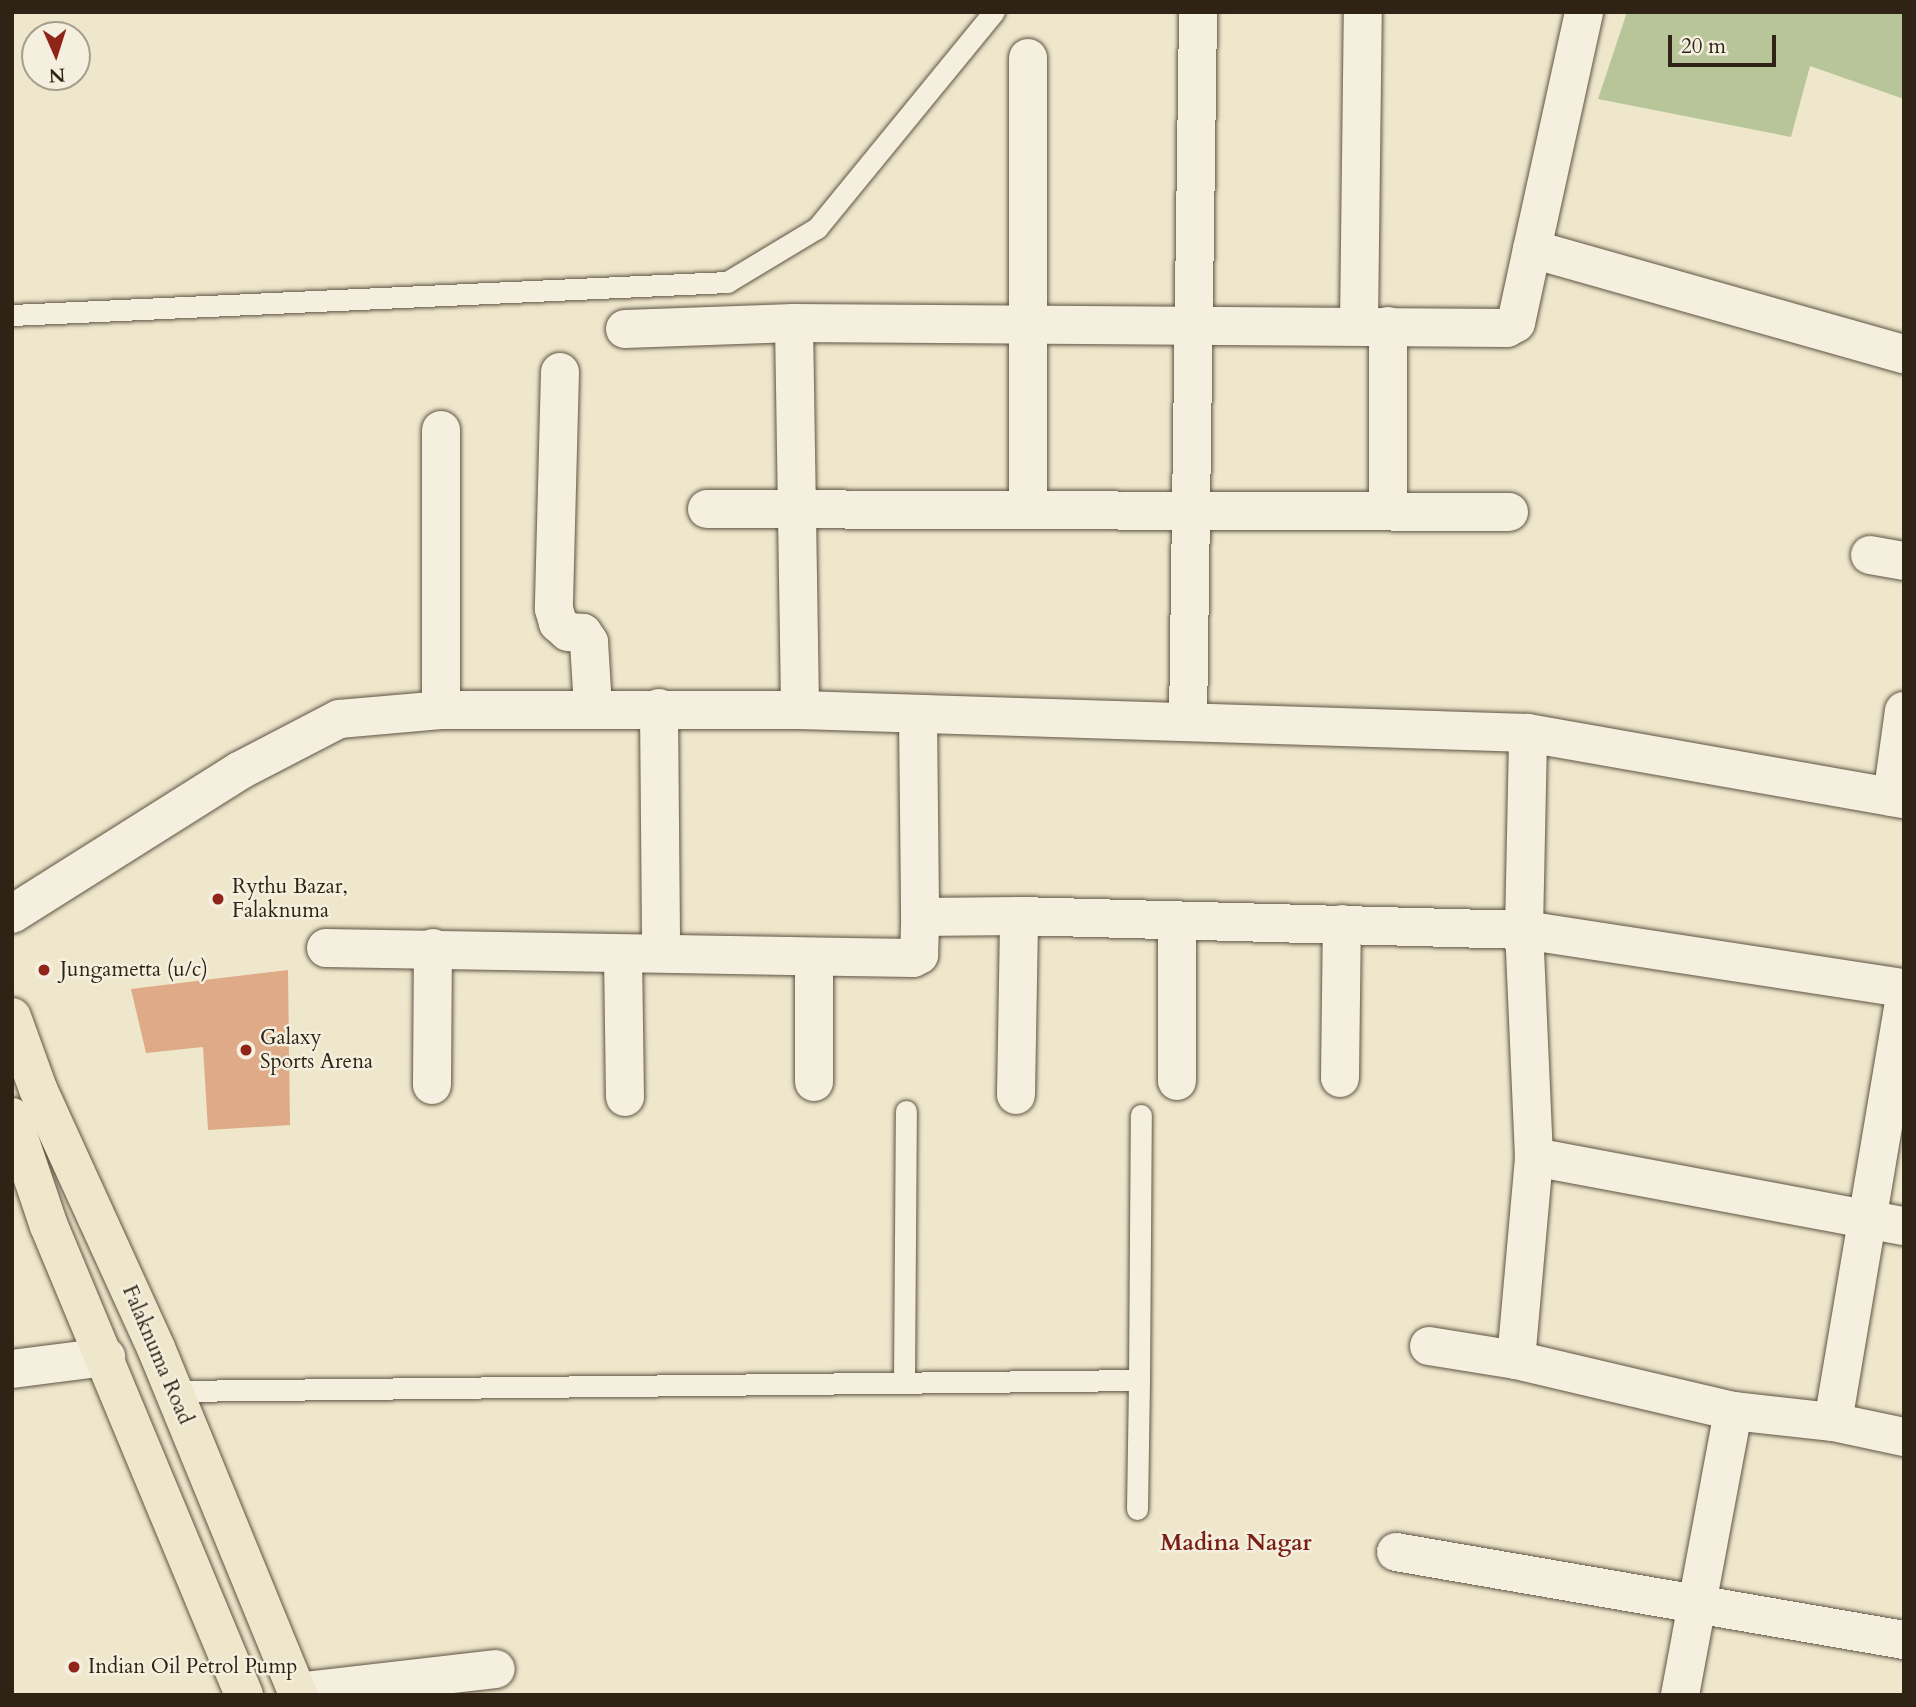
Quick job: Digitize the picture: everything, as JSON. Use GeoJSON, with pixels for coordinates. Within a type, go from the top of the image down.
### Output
{"type":"FeatureCollection","features":[{"type":"Feature","properties":{"kind":"highway","name":"Falaknuma Road"},"geometry":{"type":"LineString","coordinates":[[12,1017],[38,1089],[173,1391],[297,1693]]}},
{"type":"Feature","properties":{"kind":"highway"},"geometry":{"type":"LineString","coordinates":[[12,1117],[49,1226],[106,1357],[244,1695]]}},
{"type":"Feature","properties":{"kind":"street"},"geometry":{"type":"LineString","coordinates":[[1188,722],[1190,327],[1198,12]]}},
{"type":"Feature","properties":{"kind":"street"},"geometry":{"type":"LineString","coordinates":[[1363,12],[1374,325],[1388,511]]}},
{"type":"Feature","properties":{"kind":"street"},"geometry":{"type":"LineString","coordinates":[[625,329],[794,323],[1190,327],[1512,326],[1584,12]]}},
{"type":"Feature","properties":{"kind":"street"},"geometry":{"type":"LineString","coordinates":[[1028,58],[1028,509]]}},
{"type":"Feature","properties":{"kind":"street"},"geometry":{"type":"LineString","coordinates":[[1532,248],[1904,354]]}},
{"type":"Feature","properties":{"kind":"street"},"geometry":{"type":"LineString","coordinates":[[794,323],[800,710]]}},
{"type":"Feature","properties":{"kind":"street"},"geometry":{"type":"LineString","coordinates":[[560,372],[554,609],[558,623],[568,632],[583,633],[589,642],[593,708]]}},
{"type":"Feature","properties":{"kind":"street"},"geometry":{"type":"LineString","coordinates":[[441,430],[441,710]]}},
{"type":"Feature","properties":{"kind":"street"},"geometry":{"type":"LineString","coordinates":[[707,509],[1509,512]]}},
{"type":"Feature","properties":{"kind":"street"},"geometry":{"type":"LineString","coordinates":[[659,708],[661,953]]}},
{"type":"Feature","properties":{"kind":"street"},"geometry":{"type":"LineString","coordinates":[[12,914],[239,771],[339,719],[441,710],[659,708],[1528,733],[1898,798],[1904,711]]}},
{"type":"Feature","properties":{"kind":"street"},"geometry":{"type":"LineString","coordinates":[[327,948],[913,958],[920,948],[918,716]]}},
{"type":"Feature","properties":{"kind":"street"},"geometry":{"type":"LineString","coordinates":[[1516,1360],[1534,1157],[1524,930],[1528,733]]}},
{"type":"Feature","properties":{"kind":"street"},"geometry":{"type":"LineString","coordinates":[[920,917],[1019,916],[1524,930],[1904,988]]}},
{"type":"Feature","properties":{"kind":"street"},"geometry":{"type":"LineString","coordinates":[[1016,1095],[1019,916]]}},
{"type":"Feature","properties":{"kind":"street"},"geometry":{"type":"LineString","coordinates":[[1177,921],[1177,1081]]}},
{"type":"Feature","properties":{"kind":"street"},"geometry":{"type":"LineString","coordinates":[[1340,1077],[1342,924]]}},
{"type":"Feature","properties":{"kind":"street"},"geometry":{"type":"LineString","coordinates":[[432,1085],[433,948]]}},
{"type":"Feature","properties":{"kind":"street"},"geometry":{"type":"LineString","coordinates":[[622,954],[625,1097]]}},
{"type":"Feature","properties":{"kind":"street"},"geometry":{"type":"LineString","coordinates":[[814,957],[814,1082]]}},
{"type":"Feature","properties":{"kind":"street"},"geometry":{"type":"LineString","coordinates":[[1833,1422],[1904,1000]]}},
{"type":"Feature","properties":{"kind":"street"},"geometry":{"type":"LineString","coordinates":[[1534,1157],[1904,1226]]}},
{"type":"Feature","properties":{"kind":"street"},"geometry":{"type":"LineString","coordinates":[[1429,1346],[1516,1360],[1733,1411],[1833,1422],[1904,1437]]}},
{"type":"Feature","properties":{"kind":"street"},"geometry":{"type":"LineString","coordinates":[[12,1369],[106,1357]]}},
{"type":"Feature","properties":{"kind":"street"},"geometry":{"type":"LineString","coordinates":[[1680,1695],[1733,1411]]}},
{"type":"Feature","properties":{"kind":"street"},"geometry":{"type":"LineString","coordinates":[[1396,1552],[1697,1607],[1904,1640]]}},
{"type":"Feature","properties":{"kind":"street"},"geometry":{"type":"LineString","coordinates":[[297,1693],[496,1669]]}},
{"type":"Feature","properties":{"kind":"lane"},"geometry":{"type":"LineString","coordinates":[[12,314],[727,282],[817,228],[994,12]]}},
{"type":"Feature","properties":{"kind":"lane"},"geometry":{"type":"LineString","coordinates":[[904,1382],[906,1111]]}},
{"type":"Feature","properties":{"kind":"lane"},"geometry":{"type":"LineString","coordinates":[[1137,1509],[1142,1115]]}},
{"type":"Feature","properties":{"kind":"lane"},"geometry":{"type":"LineString","coordinates":[[173,1391],[1139,1380]]}},
{"type":"Feature","properties":{"kind":"green space"},"geometry":{"type":"Polygon","coordinates":[[[1627,12],[1904,12],[1904,99],[1810,66],[1791,137],[1598,99],[1627,12]]]}},
{"type":"Feature","properties":{"kind":"building","name":"Galaxy Sports Arena"},"geometry":{"type":"Polygon","coordinates":[[[288,970],[290,1125],[208,1130],[203,1047],[146,1053],[131,989],[288,970]]]}},
{"type":"Feature","properties":{"kind":"place","name":"Rythu Bazar, Falaknuma"},"geometry":{"type":"Point","coordinates":[218,899]}},
{"type":"Feature","properties":{"kind":"place","name":"Jungametta (u/c)"},"geometry":{"type":"Point","coordinates":[44,970]}},
{"type":"Feature","properties":{"kind":"place","name":"Galaxy Sports Arena"},"geometry":{"type":"Point","coordinates":[246,1050]}},
{"type":"Feature","properties":{"kind":"place","name":"Indian Oil Petrol Pump"},"geometry":{"type":"Point","coordinates":[74,1667]}},
{"type":"Feature","properties":{"kind":"district","name":"Madina Nagar"},"geometry":{"type":"Point","coordinates":[1236,1543]}}]}
